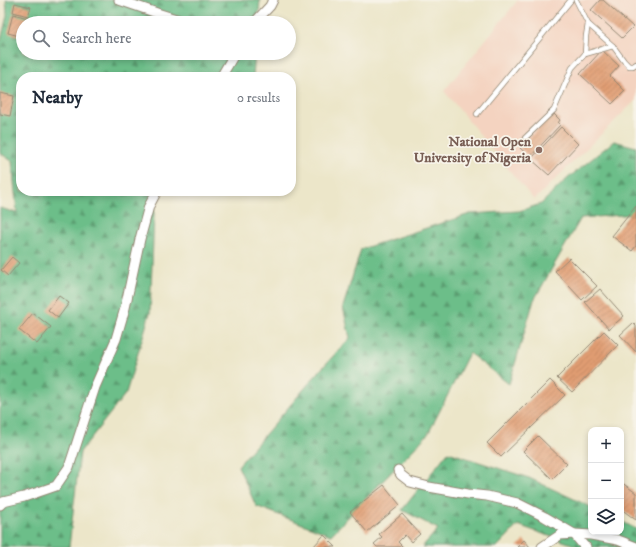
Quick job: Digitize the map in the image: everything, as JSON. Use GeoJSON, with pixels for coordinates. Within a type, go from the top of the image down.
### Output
{"type":"FeatureCollection","features":[{"type":"Feature","properties":{"kind":"street"},"geometry":{"type":"LineString","coordinates":[[119,0],[164,16]]}},
{"type":"Feature","properties":{"kind":"street"},"geometry":{"type":"LineString","coordinates":[[261,16],[270,6],[272,0]]}},
{"type":"Feature","properties":{"kind":"street"},"geometry":{"type":"LineString","coordinates":[[224,72],[230,60]]}},
{"type":"Feature","properties":{"kind":"street"},"geometry":{"type":"LineString","coordinates":[[0,505],[3,502],[24,497],[56,486],[69,467],[95,387],[116,339],[125,308],[140,239],[149,206],[154,196]]}},
{"type":"Feature","properties":{"kind":"street"},"geometry":{"type":"LineString","coordinates":[[398,470],[401,476],[410,482],[429,487],[487,496],[517,503],[574,534],[586,547]]}},
{"type":"Feature","properties":{"kind":"street"},"geometry":{"type":"LineString","coordinates":[[542,547],[560,535],[574,534],[591,535],[618,540],[636,547]]}},
{"type":"Feature","properties":{"kind":"lane"},"geometry":{"type":"LineString","coordinates":[[477,114],[571,0]]}},
{"type":"Feature","properties":{"kind":"lane"},"geometry":{"type":"LineString","coordinates":[[576,0],[588,24],[613,46],[629,66],[636,64]]}},
{"type":"Feature","properties":{"kind":"lane"},"geometry":{"type":"LineString","coordinates":[[585,54],[588,24]]}},
{"type":"Feature","properties":{"kind":"lane"},"geometry":{"type":"LineString","coordinates":[[525,138],[554,110],[572,68],[585,54],[613,46]]}},
{"type":"Feature","properties":{"kind":"shaded area","name":"National Open University of Nigeria"},"geometry":{"type":"Polygon","coordinates":[[[518,0],[636,0],[636,100],[534,200],[444,91],[518,0]]]}},
{"type":"Feature","properties":{"kind":"green space"},"geometry":{"type":"Polygon","coordinates":[[[6,0],[260,0],[259,16],[16,16],[16,60],[254,60],[253,72],[16,72],[16,196],[154,196],[150,313],[126,393],[80,452],[69,547],[0,547],[0,208],[17,213],[12,161],[0,153],[0,44],[7,15],[6,0]]]}},
{"type":"Feature","properties":{"kind":"green space"},"geometry":{"type":"Polygon","coordinates":[[[614,141],[636,147],[636,214],[581,218],[534,300],[509,384],[469,353],[428,434],[331,535],[256,506],[238,466],[323,367],[350,338],[343,307],[361,249],[470,214],[519,211],[541,204],[567,179],[614,141]]]}},
{"type":"Feature","properties":{"kind":"green space"},"geometry":{"type":"Polygon","coordinates":[[[448,452],[529,478],[588,506],[588,535],[624,535],[624,523],[636,529],[636,547],[580,547],[518,525],[497,547],[422,547],[438,529],[402,510],[448,452]]]}},
{"type":"Feature","properties":{"kind":"building"},"geometry":{"type":"Polygon","coordinates":[[[600,0],[603,0],[633,27],[622,38],[591,10],[600,0]]]}},
{"type":"Feature","properties":{"kind":"building"},"geometry":{"type":"Polygon","coordinates":[[[15,3],[31,7],[28,16],[13,12],[15,3]]]}},
{"type":"Feature","properties":{"kind":"building"},"geometry":{"type":"Polygon","coordinates":[[[13,14],[20,16],[16,16],[16,35],[8,33],[13,14]]]}},
{"type":"Feature","properties":{"kind":"building"},"geometry":{"type":"Polygon","coordinates":[[[602,50],[619,66],[610,76],[625,91],[612,104],[580,74],[602,50]]]}},
{"type":"Feature","properties":{"kind":"building"},"geometry":{"type":"Polygon","coordinates":[[[0,93],[14,96],[10,116],[0,114],[0,93]]]}},
{"type":"Feature","properties":{"kind":"building"},"geometry":{"type":"Polygon","coordinates":[[[554,114],[560,120],[558,123],[560,125],[530,157],[520,148],[550,115],[552,117],[554,114]]]}},
{"type":"Feature","properties":{"kind":"building"},"geometry":{"type":"Polygon","coordinates":[[[561,127],[578,144],[549,175],[531,159],[561,127]]]}},
{"type":"Feature","properties":{"kind":"building"},"geometry":{"type":"Polygon","coordinates":[[[636,206],[636,246],[632,251],[612,236],[636,206]]]}},
{"type":"Feature","properties":{"kind":"building"},"geometry":{"type":"Polygon","coordinates":[[[12,257],[19,263],[8,276],[1,270],[12,257]]]}},
{"type":"Feature","properties":{"kind":"building"},"geometry":{"type":"Polygon","coordinates":[[[569,258],[597,286],[582,300],[555,271],[569,258]]]}},
{"type":"Feature","properties":{"kind":"building"},"geometry":{"type":"Polygon","coordinates":[[[600,289],[624,316],[609,329],[585,302],[600,289]]]}},
{"type":"Feature","properties":{"kind":"building"},"geometry":{"type":"Polygon","coordinates":[[[59,296],[69,303],[58,318],[48,310],[59,296]]]}},
{"type":"Feature","properties":{"kind":"building"},"geometry":{"type":"Polygon","coordinates":[[[33,313],[51,327],[37,344],[19,330],[33,313]]]}},
{"type":"Feature","properties":{"kind":"building"},"geometry":{"type":"Polygon","coordinates":[[[633,323],[636,326],[636,352],[620,335],[633,323]]]}},
{"type":"Feature","properties":{"kind":"building"},"geometry":{"type":"Polygon","coordinates":[[[604,331],[618,345],[572,392],[557,378],[604,331]]]}},
{"type":"Feature","properties":{"kind":"building"},"geometry":{"type":"Polygon","coordinates":[[[550,380],[565,395],[501,457],[487,443],[550,380]]]}},
{"type":"Feature","properties":{"kind":"building"},"geometry":{"type":"Polygon","coordinates":[[[538,436],[567,464],[552,479],[523,451],[538,436]]]}},
{"type":"Feature","properties":{"kind":"building"},"geometry":{"type":"Polygon","coordinates":[[[624,484],[636,493],[636,520],[624,511],[624,484]]]}},
{"type":"Feature","properties":{"kind":"building"},"geometry":{"type":"Polygon","coordinates":[[[384,485],[400,505],[367,532],[350,512],[384,485]]]}},
{"type":"Feature","properties":{"kind":"building"},"geometry":{"type":"Polygon","coordinates":[[[402,514],[420,534],[411,542],[405,535],[398,542],[403,547],[377,547],[374,544],[382,537],[379,534],[402,514]]]}},
{"type":"Feature","properties":{"kind":"building"},"geometry":{"type":"Polygon","coordinates":[[[324,535],[336,547],[313,547],[324,535]]]}},
{"type":"Feature","properties":{"kind":"building"},"geometry":{"type":"Polygon","coordinates":[[[524,540],[530,547],[517,547],[524,540]]]}},
{"type":"Feature","properties":{"kind":"place","name":"National Open University of Nigeria"},"geometry":{"type":"Point","coordinates":[539,150]}}]}
